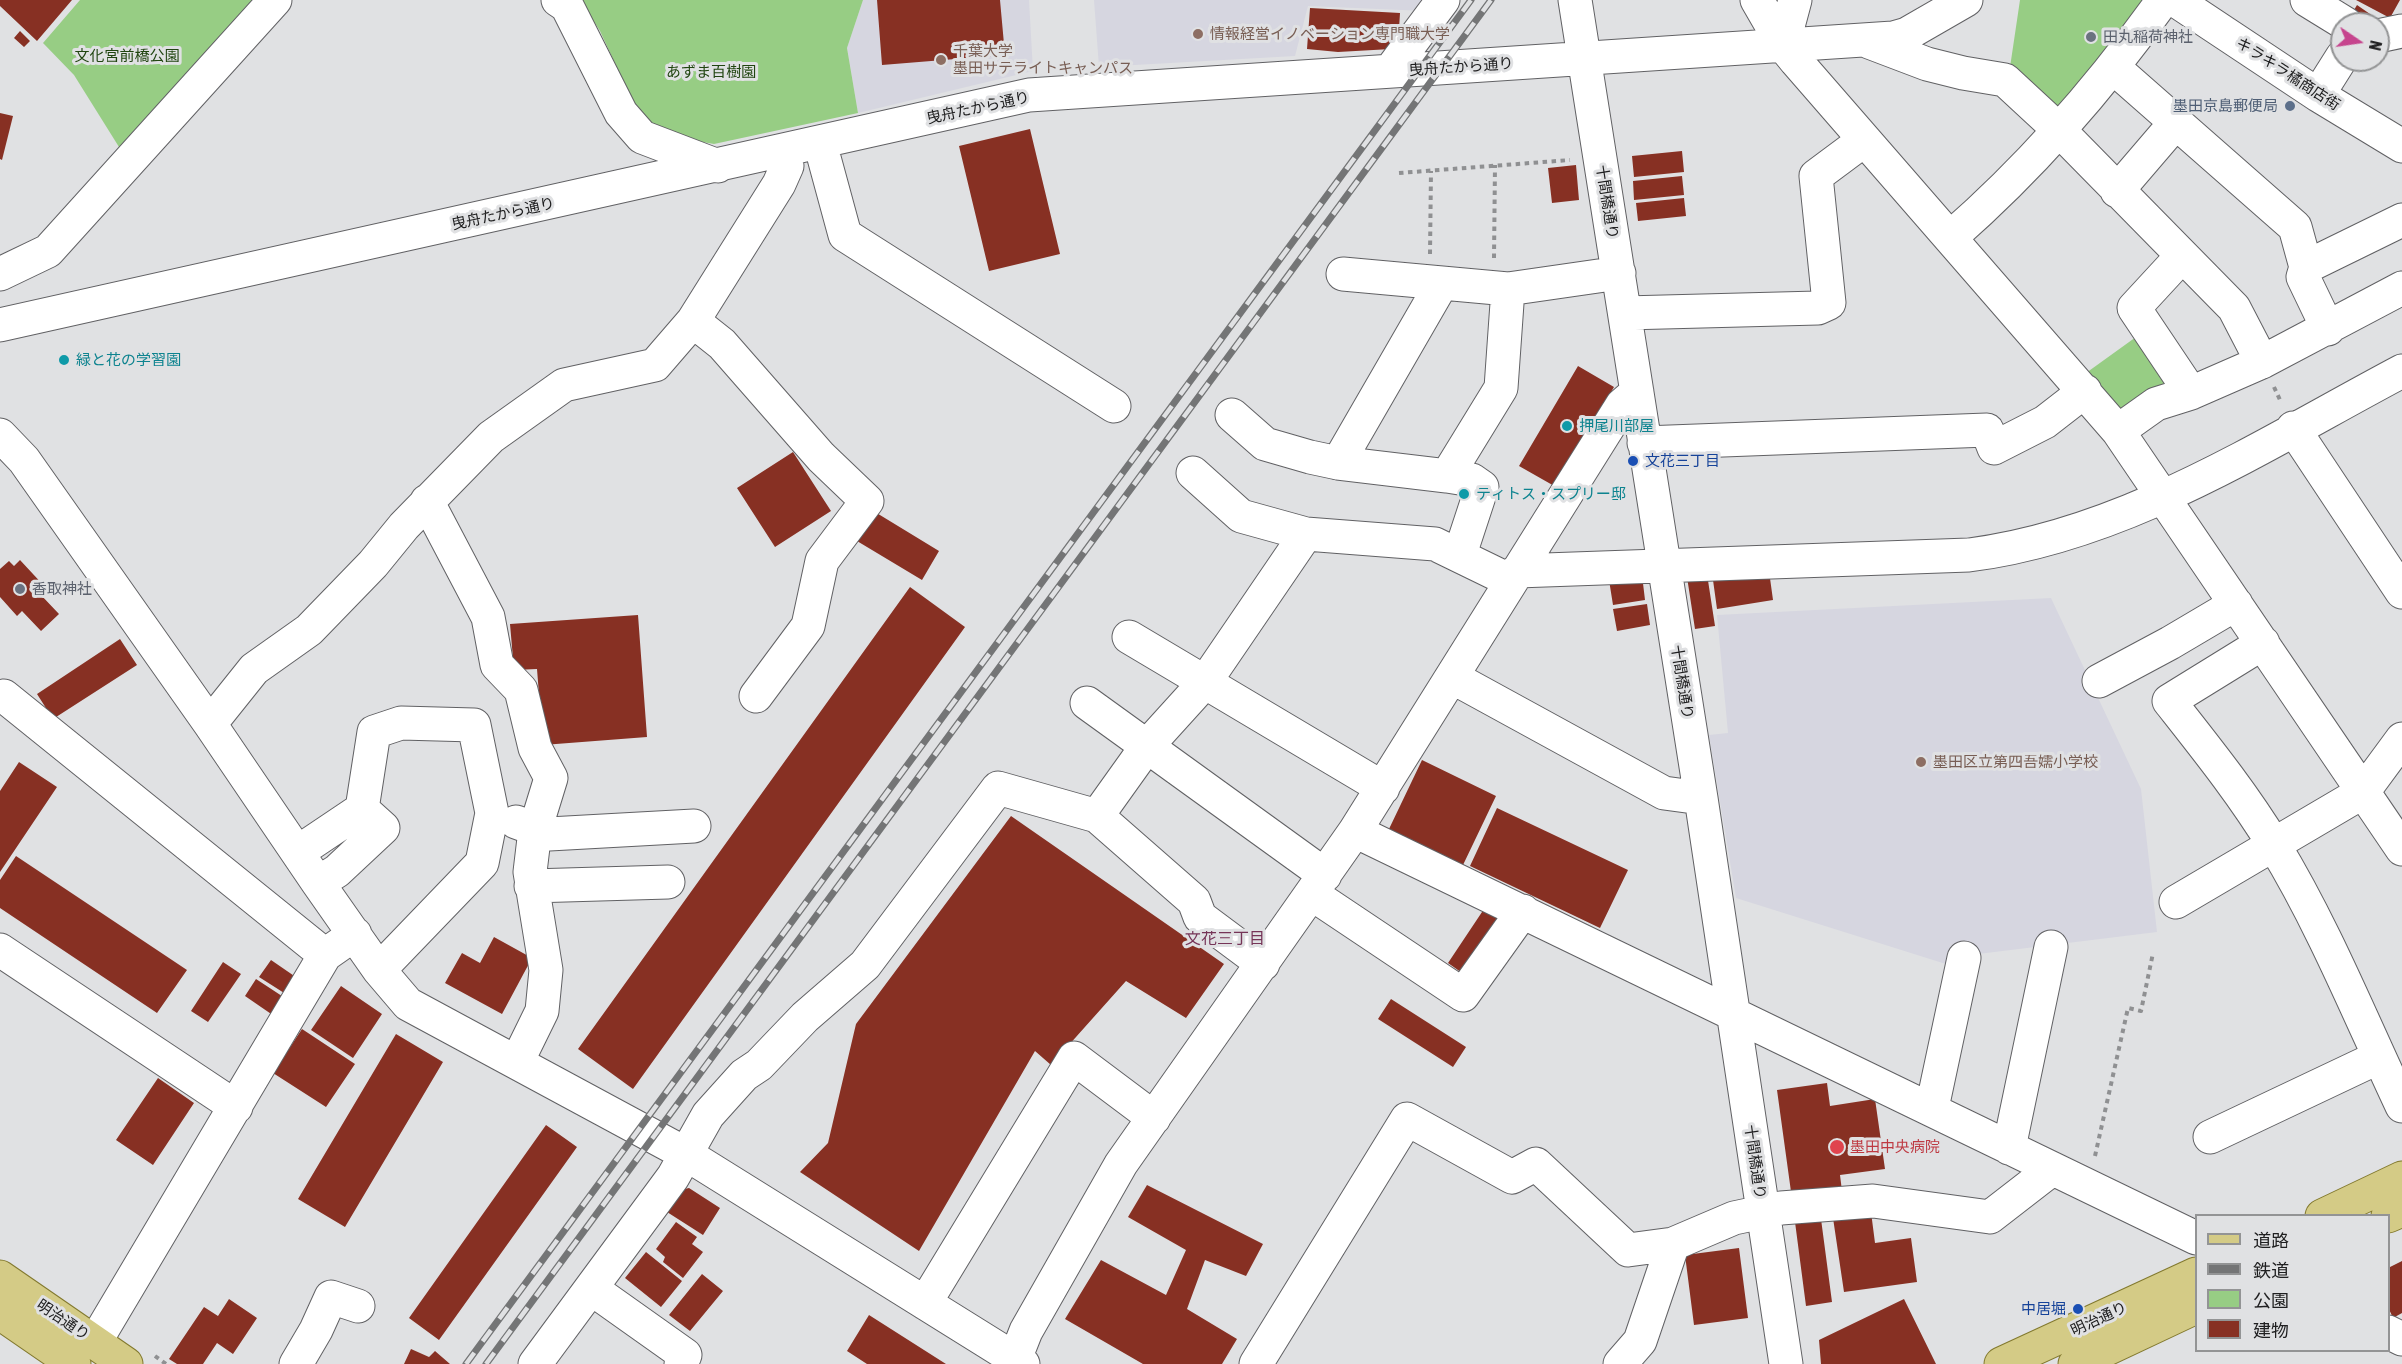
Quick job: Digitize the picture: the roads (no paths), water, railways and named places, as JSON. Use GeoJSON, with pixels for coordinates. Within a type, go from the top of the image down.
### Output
{"type":"FeatureCollection","features":[{"type":"Feature","properties":{"kind":"main road"},"geometry":{"type":"LineString","coordinates":[[2324,1214],[2402,1178]]}},
{"type":"Feature","properties":{"kind":"main road","name":"明治通り"},"geometry":{"type":"LineString","coordinates":[[2001,1364],[2195,1274]]}},
{"type":"Feature","properties":{"kind":"main road","name":"明治通り"},"geometry":{"type":"LineString","coordinates":[[0,1277],[84,1353]]}},
{"type":"Feature","properties":{"kind":"main road","name":"明治通り"},"geometry":{"type":"LineString","coordinates":[[2075,1364],[2195,1307]]}},
{"type":"Feature","properties":{"kind":"main road","name":"明治通り"},"geometry":{"type":"LineString","coordinates":[[0,1313],[84,1353],[126,1364]]}},
{"type":"Feature","properties":{"kind":"street"},"geometry":{"type":"LineString","coordinates":[[0,274],[48,251],[280,0]]}},
{"type":"Feature","properties":{"kind":"street"},"geometry":{"type":"LineString","coordinates":[[558,0],[567,6],[621,113],[642,137],[718,166]]}},
{"type":"Feature","properties":{"kind":"street"},"geometry":{"type":"LineString","coordinates":[[1390,71],[1443,0]]}},
{"type":"Feature","properties":{"kind":"street","name":"十間橋通り"},"geometry":{"type":"LineString","coordinates":[[1575,0],[1701,798],[1786,1364]]}},
{"type":"Feature","properties":{"kind":"street"},"geometry":{"type":"LineString","coordinates":[[1757,0],[1783,45],[1863,141],[1951,237],[2118,431],[2162,499],[2263,643],[2402,849]]}},
{"type":"Feature","properties":{"kind":"street"},"geometry":{"type":"LineString","coordinates":[[1783,45],[1795,0]]}},
{"type":"Feature","properties":{"kind":"street","name":"曳舟たから通り"},"geometry":{"type":"LineString","coordinates":[[0,325],[784,152],[1029,95],[1866,41],[1907,34],[1964,0]]}},
{"type":"Feature","properties":{"kind":"street"},"geometry":{"type":"LineString","coordinates":[[1951,237],[2001,193],[2114,69],[2163,0]]}},
{"type":"Feature","properties":{"kind":"street","name":"キラキラ橘商店街"},"geometry":{"type":"LineString","coordinates":[[2175,0],[2318,95],[2402,146]]}},
{"type":"Feature","properties":{"kind":"street"},"geometry":{"type":"LineString","coordinates":[[2307,0],[2330,14]]}},
{"type":"Feature","properties":{"kind":"street"},"geometry":{"type":"LineString","coordinates":[[1866,41],[1936,66],[2005,80],[2059,129],[2117,191],[2234,308],[2262,362]]}},
{"type":"Feature","properties":{"kind":"street"},"geometry":{"type":"LineString","coordinates":[[2114,69],[2177,121],[2295,227],[2306,267],[2303,277],[2328,329]]}},
{"type":"Feature","properties":{"kind":"street"},"geometry":{"type":"LineString","coordinates":[[2318,95],[2333,72]]}},
{"type":"Feature","properties":{"kind":"street"},"geometry":{"type":"LineString","coordinates":[[2117,191],[2177,121]]}},
{"type":"Feature","properties":{"kind":"street"},"geometry":{"type":"LineString","coordinates":[[1625,313],[1818,308],[1829,303],[1816,176],[1863,141]]}},
{"type":"Feature","properties":{"kind":"street"},"geometry":{"type":"LineString","coordinates":[[820,143],[845,235],[1114,406]]}},
{"type":"Feature","properties":{"kind":"street"},"geometry":{"type":"LineString","coordinates":[[210,724],[254,669],[309,630],[373,564],[428,501],[491,437],[564,385],[655,365],[693,321],[779,184],[787,166],[784,152]]}},
{"type":"Feature","properties":{"kind":"street"},"geometry":{"type":"LineString","coordinates":[[2306,267],[2402,220]]}},
{"type":"Feature","properties":{"kind":"street"},"geometry":{"type":"LineString","coordinates":[[2182,256],[2134,308],[2191,393]]}},
{"type":"Feature","properties":{"kind":"street"},"geometry":{"type":"LineString","coordinates":[[1343,274],[1501,288],[1618,273]]}},
{"type":"Feature","properties":{"kind":"street"},"geometry":{"type":"LineString","coordinates":[[1338,463],[1436,283]]}},
{"type":"Feature","properties":{"kind":"street"},"geometry":{"type":"LineString","coordinates":[[1447,476],[1501,388],[1501,288]]}},
{"type":"Feature","properties":{"kind":"street"},"geometry":{"type":"LineString","coordinates":[[2118,431],[2156,404],[2191,393],[2262,362],[2402,288]]}},
{"type":"Feature","properties":{"kind":"street"},"geometry":{"type":"LineString","coordinates":[[693,321],[722,344],[821,457],[867,501],[822,561],[808,626],[756,696]]}},
{"type":"Feature","properties":{"kind":"street"},"geometry":{"type":"LineString","coordinates":[[1194,472],[1241,516],[1306,534],[1435,543],[1514,576],[1664,567],[1969,555],[2010,550],[2162,499],[2293,428],[2400,375]]}},
{"type":"Feature","properties":{"kind":"street"},"geometry":{"type":"LineString","coordinates":[[1644,443],[1987,430],[1994,448],[2045,422],[2085,391]]}},
{"type":"Feature","properties":{"kind":"street"},"geometry":{"type":"LineString","coordinates":[[0,435],[24,460],[210,724],[318,883],[380,970],[408,1004],[687,1154],[1017,1362],[1026,1331],[1120,1164],[1355,831],[1622,405],[1637,392]]}},
{"type":"Feature","properties":{"kind":"street"},"geometry":{"type":"LineString","coordinates":[[1232,415],[1265,444],[1338,463],[1473,480],[1482,488],[1460,554]]}},
{"type":"Feature","properties":{"kind":"street"},"geometry":{"type":"LineString","coordinates":[[2293,428],[2400,584]]}},
{"type":"Feature","properties":{"kind":"street"},"geometry":{"type":"LineString","coordinates":[[428,501],[488,616],[497,665],[520,690],[535,748],[551,778],[535,830],[531,886],[546,970],[542,1011],[517,1062]]}},
{"type":"Feature","properties":{"kind":"street"},"geometry":{"type":"LineString","coordinates":[[1097,816],[1147,746],[1205,682],[1306,534]]}},
{"type":"Feature","properties":{"kind":"street"},"geometry":{"type":"LineString","coordinates":[[2099,681],[2236,604]]}},
{"type":"Feature","properties":{"kind":"street"},"geometry":{"type":"LineString","coordinates":[[1129,637],[1383,788]]}},
{"type":"Feature","properties":{"kind":"street"},"geometry":{"type":"LineString","coordinates":[[2263,643],[2169,701],[2236,787],[2274,846],[2313,917],[2402,1106]]}},
{"type":"Feature","properties":{"kind":"street"},"geometry":{"type":"LineString","coordinates":[[1452,677],[1665,793],[1701,798]]}},
{"type":"Feature","properties":{"kind":"street"},"geometry":{"type":"LineString","coordinates":[[1,697],[325,955]]}},
{"type":"Feature","properties":{"kind":"street"},"geometry":{"type":"LineString","coordinates":[[1087,703],[1147,746],[1319,884],[1463,995],[1523,911]]}},
{"type":"Feature","properties":{"kind":"street"},"geometry":{"type":"LineString","coordinates":[[298,852],[362,809],[374,732],[401,723],[474,725],[492,813],[482,863],[380,970]]}},
{"type":"Feature","properties":{"kind":"street"},"geometry":{"type":"LineString","coordinates":[[2176,902],[2363,792],[2402,739]]}},
{"type":"Feature","properties":{"kind":"street"},"geometry":{"type":"LineString","coordinates":[[536,1364],[687,1154],[708,1115],[744,1075],[759,1065],[805,1017],[865,965],[998,788],[1097,816],[1194,901],[1200,917],[1263,964]]}},
{"type":"Feature","properties":{"kind":"street"},"geometry":{"type":"LineString","coordinates":[[318,883],[337,871],[383,828],[362,809]]}},
{"type":"Feature","properties":{"kind":"street"},"geometry":{"type":"LineString","coordinates":[[492,813],[549,834],[694,826]]}},
{"type":"Feature","properties":{"kind":"street"},"geometry":{"type":"LineString","coordinates":[[1355,831],[1932,1108],[2086,1186],[2195,1238]]}},
{"type":"Feature","properties":{"kind":"street"},"geometry":{"type":"LineString","coordinates":[[531,886],[668,882]]}},
{"type":"Feature","properties":{"kind":"street"},"geometry":{"type":"LineString","coordinates":[[84,1353],[236,1107],[325,955],[355,934]]}},
{"type":"Feature","properties":{"kind":"street"},"geometry":{"type":"LineString","coordinates":[[2009,1148],[2051,947]]}},
{"type":"Feature","properties":{"kind":"street"},"geometry":{"type":"LineString","coordinates":[[0,950],[236,1107]]}},
{"type":"Feature","properties":{"kind":"street"},"geometry":{"type":"LineString","coordinates":[[1932,1108],[1964,958]]}},
{"type":"Feature","properties":{"kind":"street"},"geometry":{"type":"LineString","coordinates":[[2210,1137],[2379,1057]]}},
{"type":"Feature","properties":{"kind":"street"},"geometry":{"type":"LineString","coordinates":[[925,1303],[1074,1058],[1154,1118]]}},
{"type":"Feature","properties":{"kind":"street"},"geometry":{"type":"LineString","coordinates":[[1256,1364],[1407,1119],[1512,1177],[1536,1164],[1628,1250],[1673,1244],[1734,1218],[1762,1211],[1873,1201],[1990,1217],[2052,1169]]}},
{"type":"Feature","properties":{"kind":"street"},"geometry":{"type":"LineString","coordinates":[[1620,1364],[1640,1341],[1673,1244]]}},
{"type":"Feature","properties":{"kind":"street"},"geometry":{"type":"LineString","coordinates":[[592,1289],[685,1355],[681,1364]]}},
{"type":"Feature","properties":{"kind":"street"},"geometry":{"type":"LineString","coordinates":[[296,1364],[316,1330],[331,1297],[358,1306]]}},
{"type":"Feature","properties":{"kind":"railway"},"geometry":{"type":"LineString","coordinates":[[466,1364],[1471,0]]}},
{"type":"Feature","properties":{"kind":"railway"},"geometry":{"type":"LineString","coordinates":[[486,1364],[1491,0]]}},
{"type":"Feature","properties":{"kind":"place","name":"情報経営イノベーション専門職大学"},"geometry":{"type":"Point","coordinates":[1198,34]}},
{"type":"Feature","properties":{"kind":"place","name":"田丸稲荷神社"},"geometry":{"type":"Point","coordinates":[2091,37]}},
{"type":"Feature","properties":{"kind":"place","name":"千葉大学 墨田サテライトキャンパス"},"geometry":{"type":"Point","coordinates":[941,60]}},
{"type":"Feature","properties":{"kind":"place","name":"墨田京島郵便局"},"geometry":{"type":"Point","coordinates":[2290,106]}},
{"type":"Feature","properties":{"kind":"place","name":"緑と花の学習園"},"geometry":{"type":"Point","coordinates":[64,360]}},
{"type":"Feature","properties":{"kind":"place","name":"押尾川部屋"},"geometry":{"type":"Point","coordinates":[1567,426]}},
{"type":"Feature","properties":{"kind":"place","name":"文花三丁目"},"geometry":{"type":"Point","coordinates":[1633,461]}},
{"type":"Feature","properties":{"kind":"place","name":"ティトス・スプリー邸"},"geometry":{"type":"Point","coordinates":[1464,494]}},
{"type":"Feature","properties":{"kind":"place","name":"香取神社"},"geometry":{"type":"Point","coordinates":[20,589]}},
{"type":"Feature","properties":{"kind":"place","name":"墨田区立第四吾嬬小学校"},"geometry":{"type":"Point","coordinates":[1921,762]}},
{"type":"Feature","properties":{"kind":"place","name":"墨田中央病院"},"geometry":{"type":"Point","coordinates":[1837,1147]}},
{"type":"Feature","properties":{"kind":"place","name":"中居堀"},"geometry":{"type":"Point","coordinates":[2078,1309]}},
{"type":"Feature","properties":{"kind":"district","name":"文花三丁目"},"geometry":{"type":"Point","coordinates":[1225,939]}},
{"type":"Feature","properties":{"kind":"park label","name":"文化宮前橋公園"},"geometry":{"type":"Point","coordinates":[127,56]}},
{"type":"Feature","properties":{"kind":"park label","name":"あずま百樹園"},"geometry":{"type":"Point","coordinates":[711,72]}}]}
